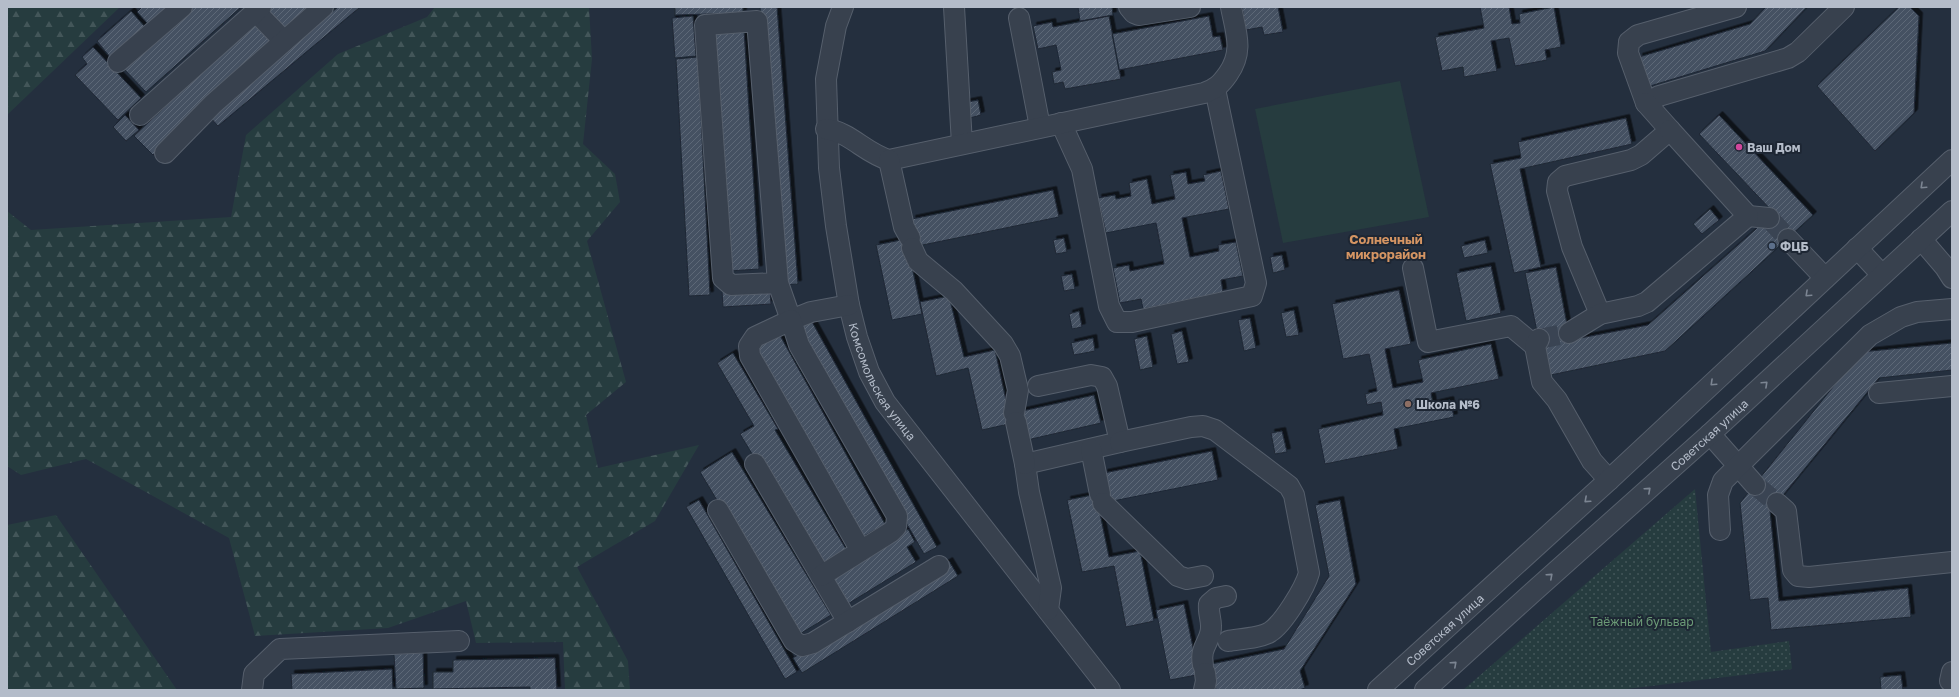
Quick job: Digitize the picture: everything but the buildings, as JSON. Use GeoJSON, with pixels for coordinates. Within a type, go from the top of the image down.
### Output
{"type":"FeatureCollection","features":[{"type":"Feature","properties":{"kind":"street"},"geometry":{"type":"LineString","coordinates":[[118,62],[182,7]]}},
{"type":"Feature","properties":{"kind":"street"},"geometry":{"type":"LineString","coordinates":[[165,153],[213,104],[323,7]]}},
{"type":"Feature","properties":{"kind":"street","name":"Комсомольская улица"},"geometry":{"type":"LineString","coordinates":[[843,7],[836,26],[826,79],[826,129],[836,226],[849,305],[857,337],[869,372],[885,402],[1110,690]]}},
{"type":"Feature","properties":{"kind":"street"},"geometry":{"type":"LineString","coordinates":[[954,7],[962,144]]}},
{"type":"Feature","properties":{"kind":"street"},"geometry":{"type":"LineString","coordinates":[[1129,7],[1134,13],[1139,15],[1190,7]]}},
{"type":"Feature","properties":{"kind":"street"},"geometry":{"type":"LineString","coordinates":[[826,129],[836,130],[876,156],[889,160],[1204,93],[1215,89],[1229,73],[1238,54],[1238,44],[1231,7]]}},
{"type":"Feature","properties":{"kind":"street"},"geometry":{"type":"LineString","coordinates":[[1736,7],[1638,35],[1629,42],[1628,53],[1646,103],[1748,216],[1769,218]]}},
{"type":"Feature","properties":{"kind":"street"},"geometry":{"type":"LineString","coordinates":[[1646,103],[1659,96],[1788,58],[1798,52],[1844,7]]}},
{"type":"Feature","properties":{"kind":"street"},"geometry":{"type":"LineString","coordinates":[[140,115],[258,10],[284,41]]}},
{"type":"Feature","properties":{"kind":"street"},"geometry":{"type":"LineString","coordinates":[[1019,18],[1040,127]]}},
{"type":"Feature","properties":{"kind":"street"},"geometry":{"type":"LineString","coordinates":[[778,283],[731,284],[723,278],[705,25],[757,21],[778,283],[799,345],[897,516],[896,527],[891,532],[821,576]]}},
{"type":"Feature","properties":{"kind":"street"},"geometry":{"type":"LineString","coordinates":[[1060,123],[1082,169],[1109,306],[1117,322],[1132,322],[1237,300],[1252,296],[1256,283],[1215,89]]}},
{"type":"Feature","properties":{"kind":"street"},"geometry":{"type":"LineString","coordinates":[[1600,314],[1572,248],[1557,191],[1558,182],[1565,176],[1631,160],[1641,155],[1670,130]]}},
{"type":"Feature","properties":{"kind":"street"},"geometry":{"type":"LineString","coordinates":[[889,160],[904,227],[918,261],[954,291],[1004,344],[1010,356],[1018,390],[1015,418],[1025,464],[1029,492],[1051,588],[1048,610]]}},
{"type":"Feature","properties":{"kind":"street","name":"Советская улица"},"geometry":{"type":"LineString","coordinates":[[1378,690],[1609,480],[1952,160]]}},
{"type":"Feature","properties":{"kind":"street","name":"Советская улица"},"geometry":{"type":"LineString","coordinates":[[1425,690],[1710,434],[1952,211]]}},
{"type":"Feature","properties":{"kind":"street"},"geometry":{"type":"LineString","coordinates":[[1569,333],[1600,314],[1638,306],[1647,302],[1748,216]]}},
{"type":"Feature","properties":{"kind":"street"},"geometry":{"type":"LineString","coordinates":[[1788,239],[1825,278]]}},
{"type":"Feature","properties":{"kind":"street"},"geometry":{"type":"LineString","coordinates":[[1921,239],[1945,267],[1952,278]]}},
{"type":"Feature","properties":{"kind":"street"},"geometry":{"type":"LineString","coordinates":[[1857,248],[1882,275]]}},
{"type":"Feature","properties":{"kind":"street"},"geometry":{"type":"LineString","coordinates":[[1413,268],[1428,342],[1511,326],[1537,343],[1542,382],[1557,400],[1592,461],[1609,480]]}},
{"type":"Feature","properties":{"kind":"street"},"geometry":{"type":"LineString","coordinates":[[849,305],[817,310],[791,320],[755,337],[749,346],[750,356],[861,551]]}},
{"type":"Feature","properties":{"kind":"street"},"geometry":{"type":"LineString","coordinates":[[1720,530],[1718,495],[1723,481],[1870,335],[1906,316],[1917,312],[1952,310]]}},
{"type":"Feature","properties":{"kind":"street"},"geometry":{"type":"LineString","coordinates":[[1038,386],[1092,375],[1102,377],[1108,386],[1120,442]]}},
{"type":"Feature","properties":{"kind":"street"},"geometry":{"type":"LineString","coordinates":[[1879,393],[1952,386]]}},
{"type":"Feature","properties":{"kind":"street"},"geometry":{"type":"LineString","coordinates":[[1025,464],[1120,442],[1191,427],[1203,426],[1215,430],[1289,486],[1294,495],[1309,573],[1306,582],[1278,627],[1269,633],[1228,641]]}},
{"type":"Feature","properties":{"kind":"street"},"geometry":{"type":"LineString","coordinates":[[1710,434],[1754,485]]}},
{"type":"Feature","properties":{"kind":"street"},"geometry":{"type":"LineString","coordinates":[[1091,449],[1102,498],[1178,576],[1187,579],[1203,576]]}},
{"type":"Feature","properties":{"kind":"street"},"geometry":{"type":"LineString","coordinates":[[754,464],[848,622]]}},
{"type":"Feature","properties":{"kind":"street"},"geometry":{"type":"LineString","coordinates":[[1777,503],[1786,511],[1793,570],[1798,576],[1809,577],[1952,562]]}},
{"type":"Feature","properties":{"kind":"street"},"geometry":{"type":"LineString","coordinates":[[718,510],[794,641],[802,646],[813,643],[939,566]]}},
{"type":"Feature","properties":{"kind":"street"},"geometry":{"type":"LineString","coordinates":[[1512,569],[1533,592]]}},
{"type":"Feature","properties":{"kind":"street"},"geometry":{"type":"LineString","coordinates":[[1204,676],[1201,655],[1211,626],[1208,613],[1209,604],[1216,598],[1226,596]]}},
{"type":"Feature","properties":{"kind":"street"},"geometry":{"type":"LineString","coordinates":[[252,690],[254,674],[280,649],[459,640]]}},
{"type":"Feature","properties":{"kind":"green space"},"geometry":{"type":"Polygon","coordinates":[[[7,7],[120,7],[7,115],[7,7]]]}},
{"type":"Feature","properties":{"kind":"green space"},"geometry":{"type":"Polygon","coordinates":[[[435,7],[589,7],[592,59],[583,144],[615,174],[620,202],[587,241],[626,382],[586,415],[598,468],[699,445],[655,521],[577,567],[628,661],[630,690],[565,690],[563,642],[476,643],[466,601],[388,628],[255,636],[229,538],[86,459],[21,475],[7,466],[7,211],[31,230],[231,217],[246,135],[338,54],[427,17],[435,7]]]}},
{"type":"Feature","properties":{"kind":"green space"},"geometry":{"type":"Polygon","coordinates":[[[1400,81],[1429,217],[1283,243],[1255,109],[1400,81]]]}},
{"type":"Feature","properties":{"kind":"green space","name":"Таёжный бульвар"},"geometry":{"type":"Polygon","coordinates":[[[1695,489],[1711,652],[1789,641],[1792,669],[1618,690],[1463,690],[1695,489]]]}},
{"type":"Feature","properties":{"kind":"green space"},"geometry":{"type":"Polygon","coordinates":[[[56,515],[177,690],[7,690],[7,525],[56,515]]]}},
{"type":"Feature","properties":{"kind":"tunnel"},"geometry":{"type":"LineString","coordinates":[[1769,218],[1788,239]]}},
{"type":"Feature","properties":{"kind":"tunnel"},"geometry":{"type":"LineString","coordinates":[[1539,339],[1569,333]]}},
{"type":"Feature","properties":{"kind":"tunnel"},"geometry":{"type":"LineString","coordinates":[[1755,485],[1777,503]]}},
{"type":"Feature","properties":{"kind":"place","name":"Ваш Дом"},"geometry":{"type":"Point","coordinates":[1739,147]}},
{"type":"Feature","properties":{"kind":"place","name":"ФЦБ"},"geometry":{"type":"Point","coordinates":[1772,246]}},
{"type":"Feature","properties":{"kind":"place","name":"Школа №6"},"geometry":{"type":"Point","coordinates":[1408,404]}},
{"type":"Feature","properties":{"kind":"district","name":"Солнечный микрорайон"},"geometry":{"type":"Point","coordinates":[1386,246]}}]}
